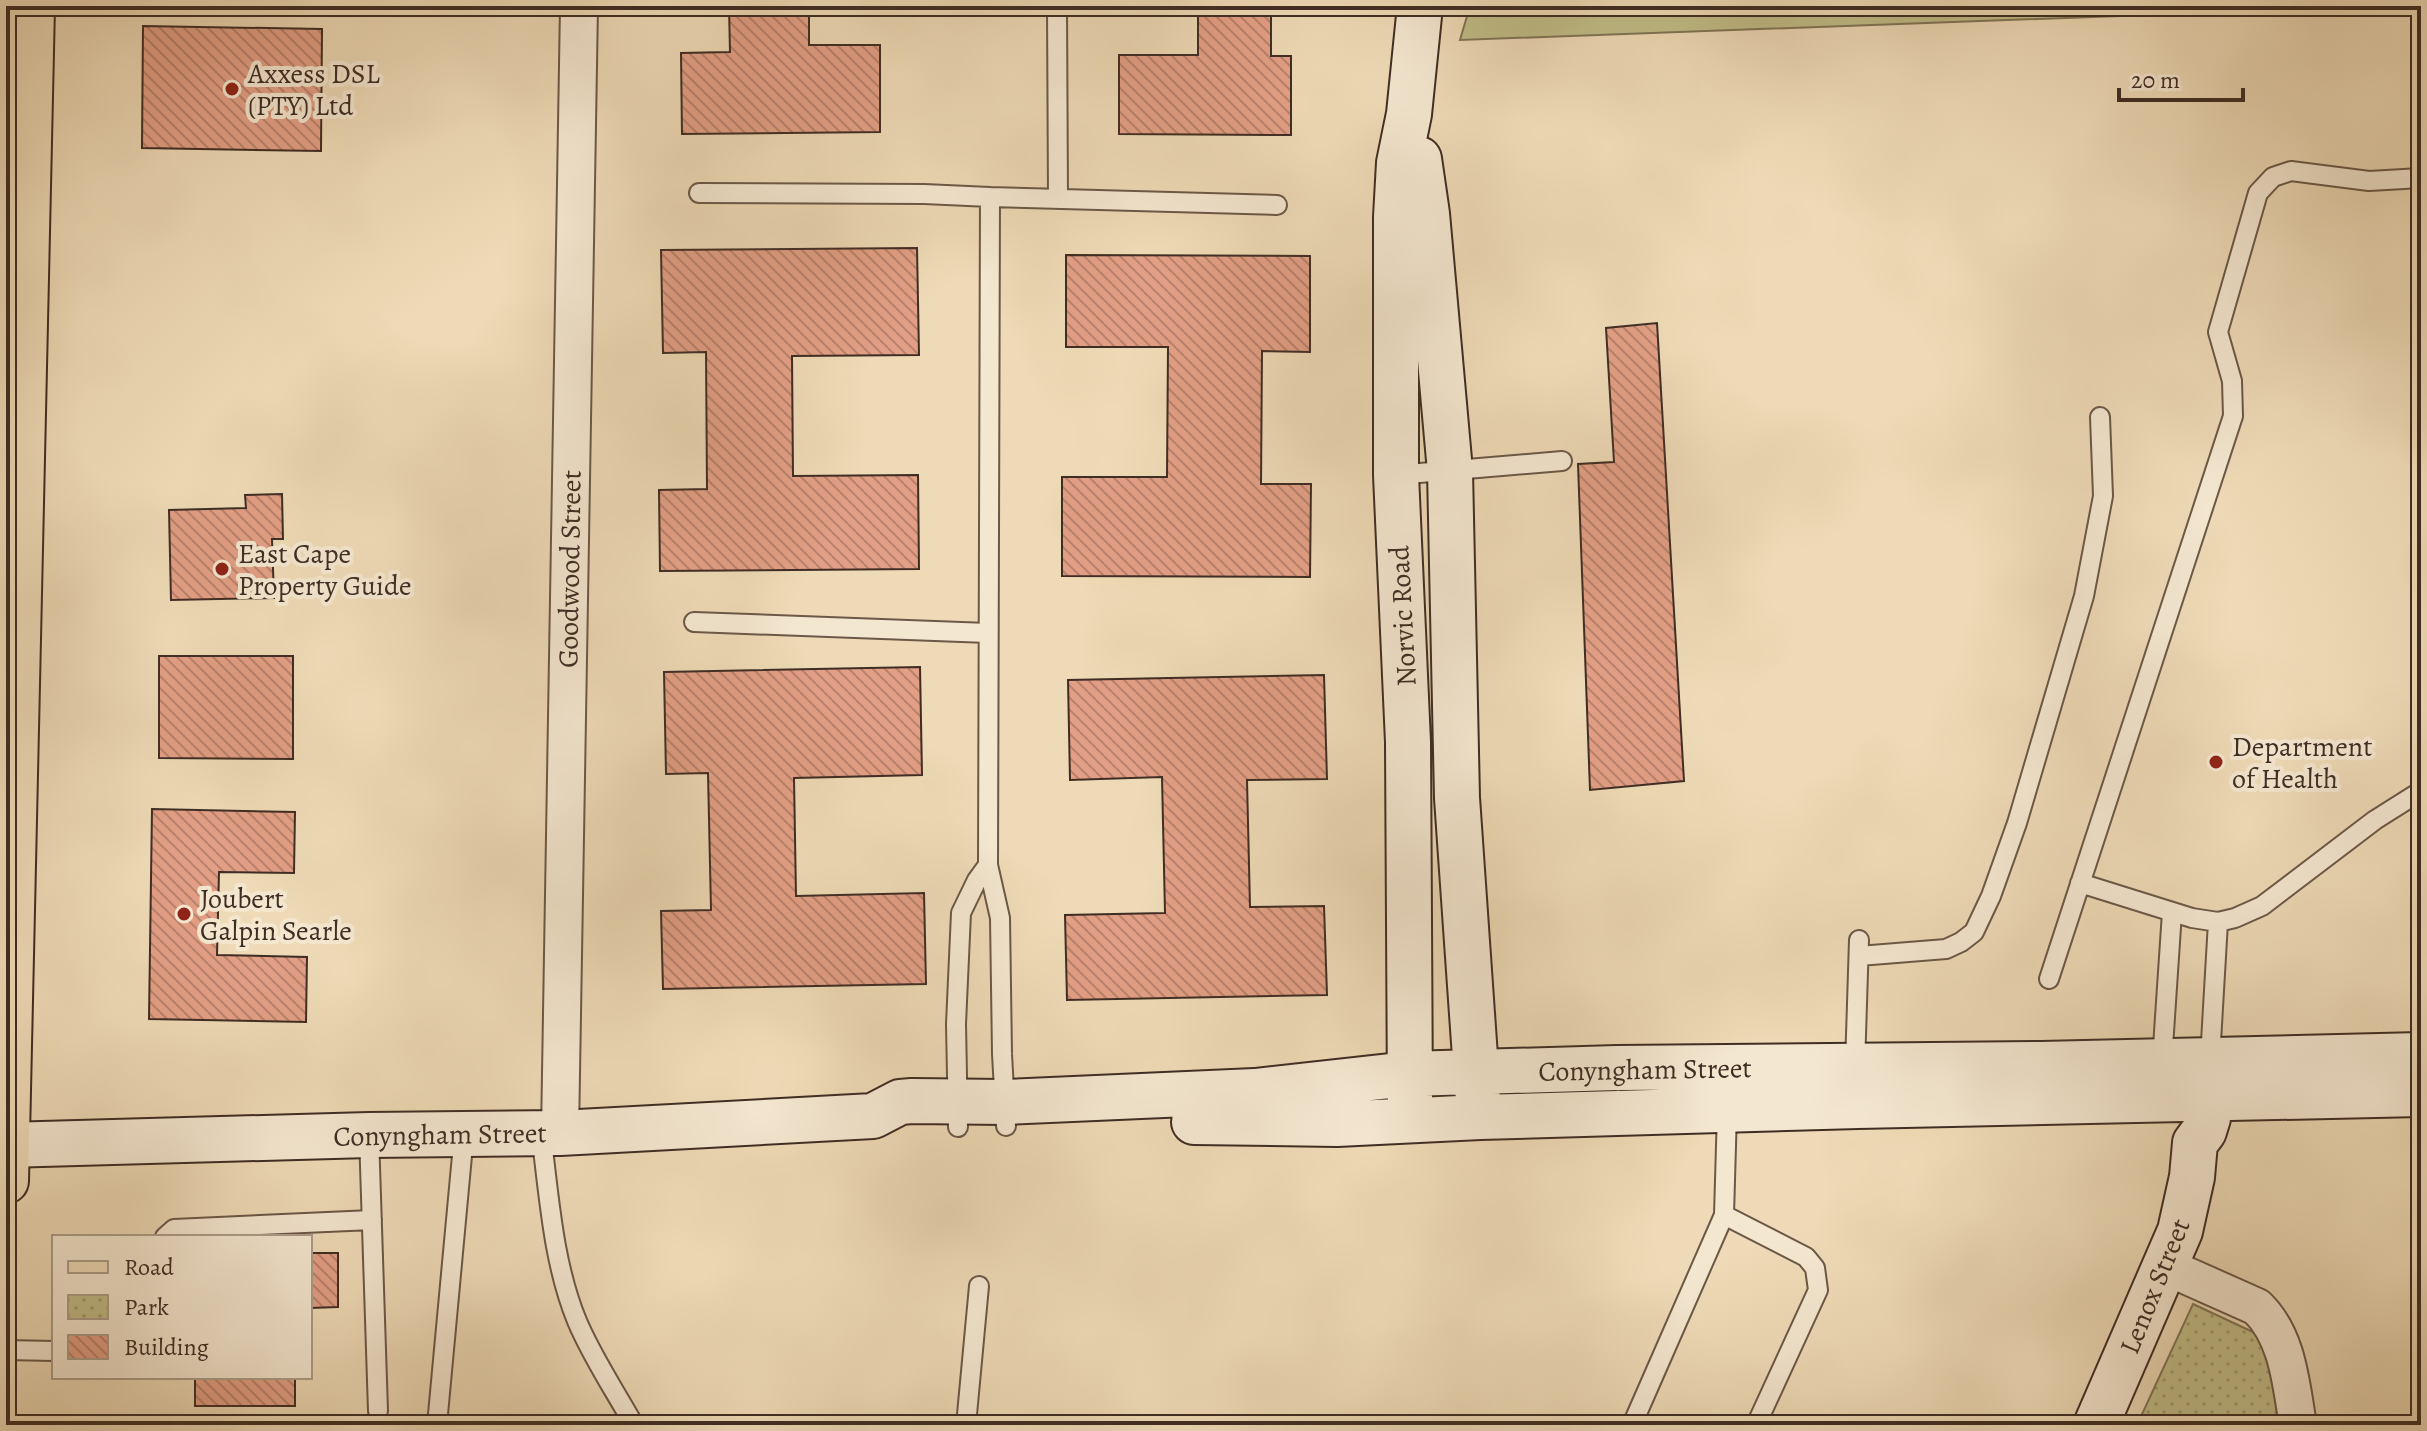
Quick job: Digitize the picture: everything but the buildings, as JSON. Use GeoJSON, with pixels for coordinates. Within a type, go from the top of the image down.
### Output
{"type":"FeatureCollection","features":[{"type":"Feature","properties":{"kind":"main road"},"geometry":{"type":"LineString","coordinates":[[7,1157],[32,6]]}},
{"type":"Feature","properties":{"kind":"street","name":"Goodwood Street"},"geometry":{"type":"LineString","coordinates":[[550,1133],[579,6]]}},
{"type":"Feature","properties":{"kind":"street","name":"Norvic Road"},"geometry":{"type":"LineString","coordinates":[[1411,1120],[1408,1074],[1408,742],[1396,475],[1396,217],[1399,163],[1409,114],[1420,6]]}},
{"type":"Feature","properties":{"kind":"street","name":"Norvic Road"},"geometry":{"type":"LineString","coordinates":[[1409,114],[1421,165],[1427,214],[1450,471],[1457,798],[1474,1073],[1480,1117]]}},
{"type":"Feature","properties":{"kind":"street","name":"Conyngham Street"},"geometry":{"type":"LineString","coordinates":[[2210,1080],[2421,1055]]}},
{"type":"Feature","properties":{"kind":"street","name":"Conyngham Street"},"geometry":{"type":"LineString","coordinates":[[1006,1114],[1408,1074],[1474,1073],[1857,1086],[2210,1080],[2421,1094]]}},
{"type":"Feature","properties":{"kind":"street","name":"Lenox Street"},"geometry":{"type":"LineString","coordinates":[[2096,1425],[2180,1231],[2192,1177],[2195,1143],[2204,1131],[2210,1080]]}},
{"type":"Feature","properties":{"kind":"street"},"geometry":{"type":"LineString","coordinates":[[2163,1081],[2175,1129],[2195,1143]]}},
{"type":"Feature","properties":{"kind":"street","name":"Conyngham Street"},"geometry":{"type":"LineString","coordinates":[[7,1157],[369,1135],[550,1133],[873,1116],[900,1102],[957,1114],[1337,1124],[1727,1111],[1857,1086]]}},
{"type":"Feature","properties":{"kind":"street"},"geometry":{"type":"LineString","coordinates":[[2165,1266],[2257,1307],[2268,1318],[2280,1338],[2298,1425]]}},
{"type":"Feature","properties":{"kind":"lane"},"geometry":{"type":"LineString","coordinates":[[1057,6],[1058,199]]}},
{"type":"Feature","properties":{"kind":"lane"},"geometry":{"type":"LineString","coordinates":[[2049,979],[2233,416],[2232,381],[2218,332],[2258,193],[2273,177],[2291,171],[2369,181],[2421,178]]}},
{"type":"Feature","properties":{"kind":"lane"},"geometry":{"type":"LineString","coordinates":[[699,193],[924,194],[1277,205]]}},
{"type":"Feature","properties":{"kind":"lane"},"geometry":{"type":"LineString","coordinates":[[990,197],[988,865],[1000,918],[1006,1114]]}},
{"type":"Feature","properties":{"kind":"lane"},"geometry":{"type":"LineString","coordinates":[[1857,1086],[1859,948],[1946,949],[1974,932],[1991,896],[2017,823],[2084,596],[2103,496],[2100,417]]}},
{"type":"Feature","properties":{"kind":"lane"},"geometry":{"type":"LineString","coordinates":[[1396,475],[1562,461]]}},
{"type":"Feature","properties":{"kind":"lane"},"geometry":{"type":"LineString","coordinates":[[694,622],[988,633]]}},
{"type":"Feature","properties":{"kind":"lane"},"geometry":{"type":"LineString","coordinates":[[2080,883],[2172,912],[2218,922],[2250,913],[2262,906],[2375,820],[2421,791]]}},
{"type":"Feature","properties":{"kind":"lane"},"geometry":{"type":"LineString","coordinates":[[957,1114],[956,1024],[961,913],[988,865]]}},
{"type":"Feature","properties":{"kind":"lane"},"geometry":{"type":"LineString","coordinates":[[2163,1081],[2172,912]]}},
{"type":"Feature","properties":{"kind":"lane"},"geometry":{"type":"LineString","coordinates":[[2210,1080],[2218,922]]}},
{"type":"Feature","properties":{"kind":"lane"},"geometry":{"type":"LineString","coordinates":[[1632,1425],[1724,1215],[1727,1111]]}},
{"type":"Feature","properties":{"kind":"lane"},"geometry":{"type":"LineString","coordinates":[[550,1133],[561,1269],[568,1296],[578,1324],[634,1425]]}},
{"type":"Feature","properties":{"kind":"lane"},"geometry":{"type":"LineString","coordinates":[[437,1425],[464,1134]]}},
{"type":"Feature","properties":{"kind":"lane"},"geometry":{"type":"LineString","coordinates":[[369,1135],[378,1411]]}},
{"type":"Feature","properties":{"kind":"lane"},"geometry":{"type":"LineString","coordinates":[[1724,1215],[1806,1257],[1815,1268],[1818,1290],[1756,1425]]}},
{"type":"Feature","properties":{"kind":"lane"},"geometry":{"type":"LineString","coordinates":[[167,1235],[174,1229],[372,1220]]}},
{"type":"Feature","properties":{"kind":"lane"},"geometry":{"type":"LineString","coordinates":[[966,1425],[979,1286]]}},
{"type":"Feature","properties":{"kind":"lane"},"geometry":{"type":"LineString","coordinates":[[6,1350],[52,1351]]}},
{"type":"Feature","properties":{"kind":"green space"},"geometry":{"type":"Polygon","coordinates":[[[1470,6],[2256,6],[2256,11],[1460,40],[1470,6]]]}},
{"type":"Feature","properties":{"kind":"green space"},"geometry":{"type":"Polygon","coordinates":[[[2193,1304],[2268,1339],[2280,1425],[2137,1425],[2193,1304]]]}},
{"type":"Feature","properties":{"kind":"place","name":"Axxess DSL (PTY) Ltd"},"geometry":{"type":"Point","coordinates":[232,89]}},
{"type":"Feature","properties":{"kind":"place","name":"East Cape Property Guide"},"geometry":{"type":"Point","coordinates":[222,569]}},
{"type":"Feature","properties":{"kind":"place","name":"Department of Health"},"geometry":{"type":"Point","coordinates":[2216,762]}},
{"type":"Feature","properties":{"kind":"place","name":"Joubert Galpin Searle"},"geometry":{"type":"Point","coordinates":[184,914]}}]}
